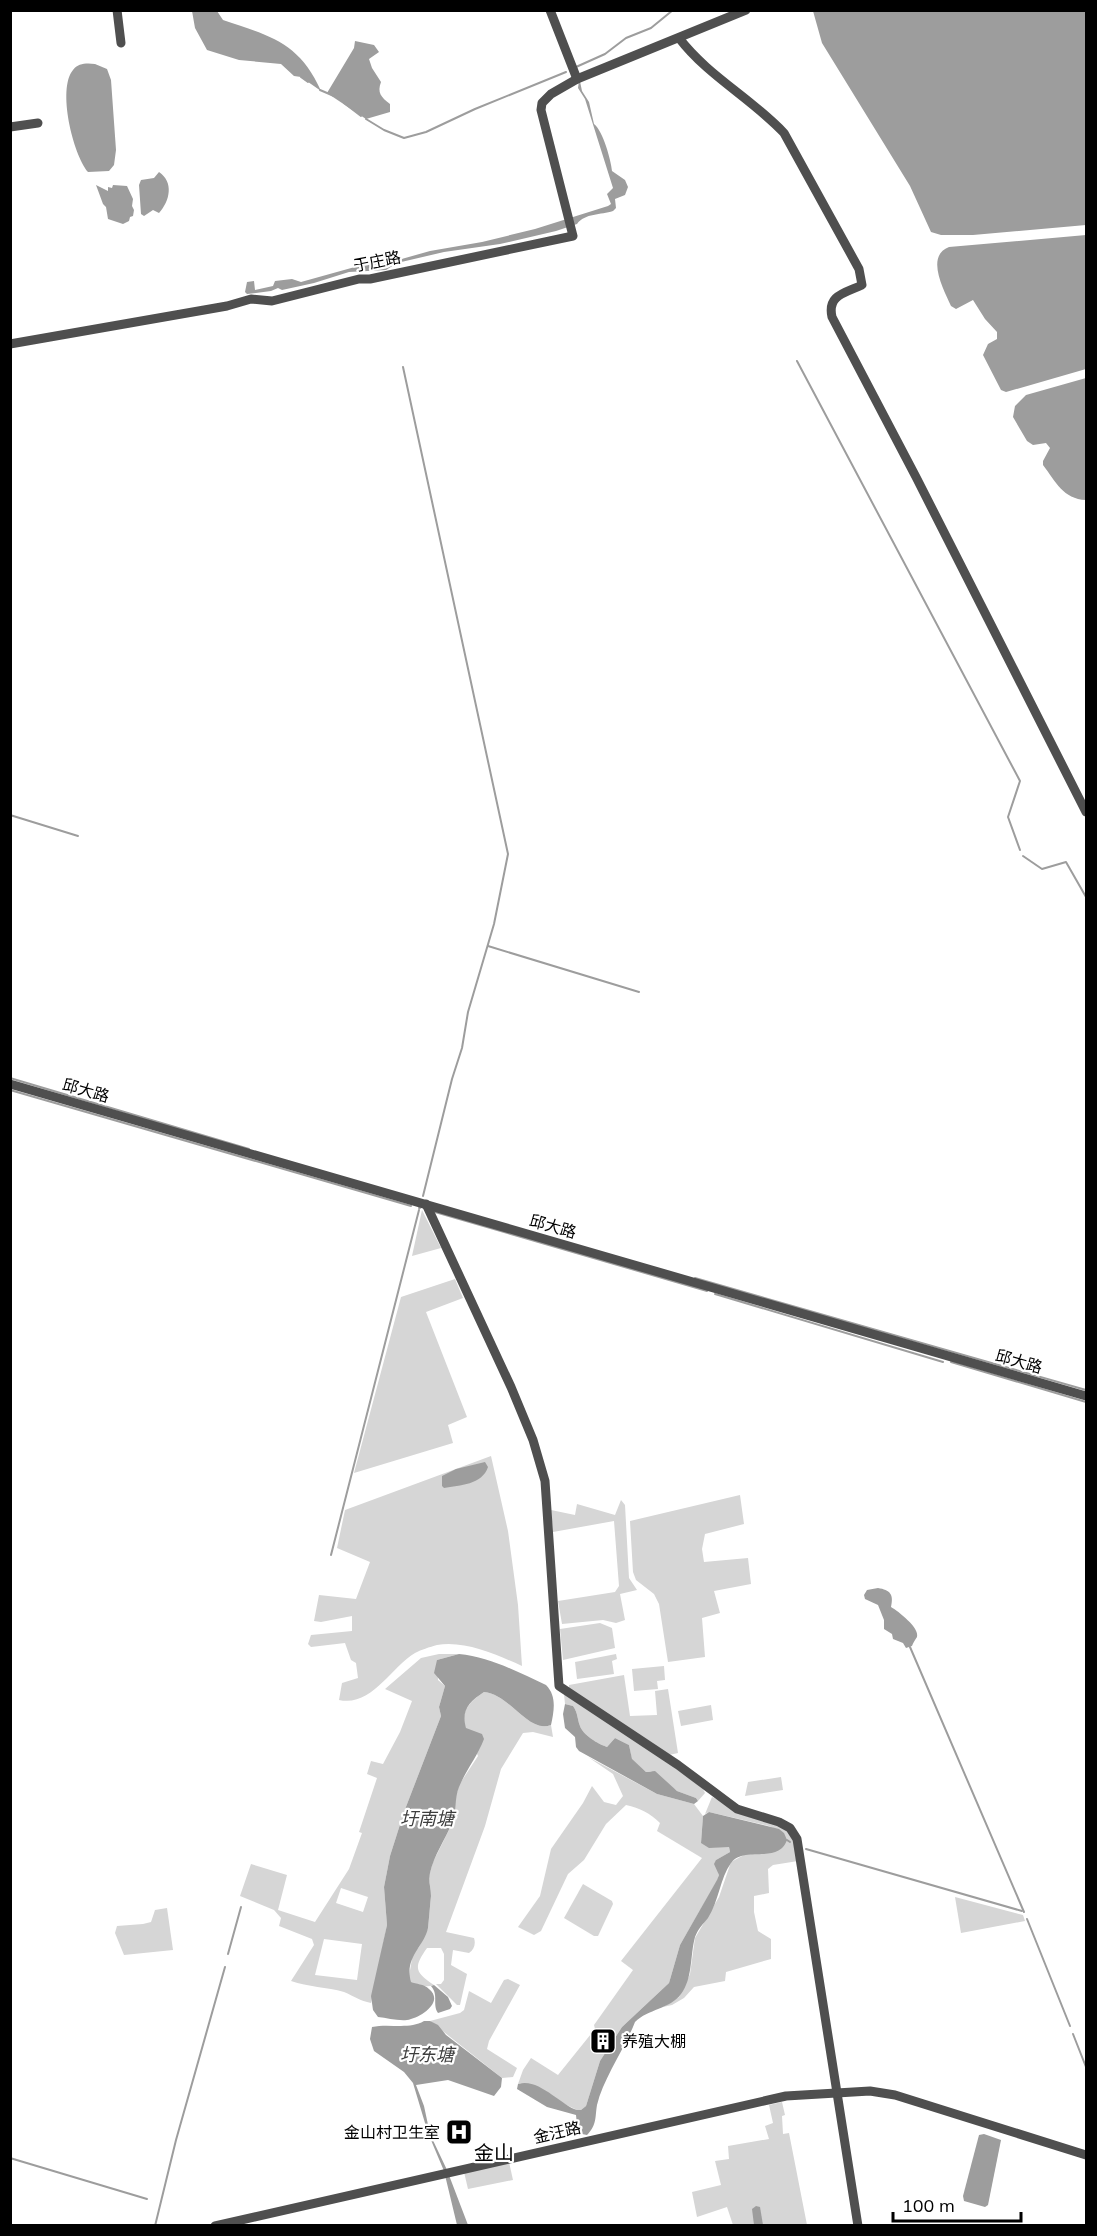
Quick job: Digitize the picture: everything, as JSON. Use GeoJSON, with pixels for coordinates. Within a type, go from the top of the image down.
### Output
{"type":"FeatureCollection","features":[{"type":"Feature","properties":{"kind":"street"},"geometry":{"type":"LineString","coordinates":[[117,10],[121,43]]}},
{"type":"Feature","properties":{"kind":"street"},"geometry":{"type":"LineString","coordinates":[[550,10],[577,79],[746,10]]}},
{"type":"Feature","properties":{"kind":"street"},"geometry":{"type":"LineString","coordinates":[[679,38],[702,65],[767,115],[784,133],[859,269],[862,285],[834,298],[831,304],[832,317],[922,488],[1086,812]]}},
{"type":"Feature","properties":{"kind":"street","name":"于庄路"},"geometry":{"type":"LineString","coordinates":[[10,345],[226,306],[251,299],[272,301],[359,279],[376,278],[573,236],[541,110],[542,103],[550,94],[577,79]]}},
{"type":"Feature","properties":{"kind":"street"},"geometry":{"type":"LineString","coordinates":[[10,127],[38,123]]}},
{"type":"Feature","properties":{"kind":"street","name":"邱大路"},"geometry":{"type":"LineString","coordinates":[[10,1084],[1086,1396]]}},
{"type":"Feature","properties":{"kind":"street"},"geometry":{"type":"LineString","coordinates":[[426,1204],[511,1387],[536,1449],[545,1481],[559,1686],[670,1759],[737,1809],[779,1822],[794,1832],[797,1839],[858,2226]]}},
{"type":"Feature","properties":{"kind":"street","name":"金汪路"},"geometry":{"type":"LineString","coordinates":[[215,2226],[786,2096],[870,2091],[895,2095],[1086,2155]]}},
{"type":"Feature","properties":{"kind":"shaded area"},"geometry":{"type":"Polygon","coordinates":[[[422,1210],[441,1248],[412,1256],[422,1210]]]}},
{"type":"Feature","properties":{"kind":"shaded area"},"geometry":{"type":"Polygon","coordinates":[[[455,1279],[463,1298],[426,1312],[467,1417],[448,1425],[453,1443],[354,1473],[401,1297],[455,1279]]]}},
{"type":"Feature","properties":{"kind":"shaded area"},"geometry":{"type":"Polygon","coordinates":[[[491,1456],[508,1531],[518,1605],[522,1666],[492,1653],[470,1647],[437,1645],[415,1653],[380,1685],[361,1698],[351,1701],[339,1700],[342,1683],[358,1678],[356,1663],[351,1660],[345,1643],[311,1647],[308,1644],[311,1635],[352,1631],[352,1616],[321,1622],[314,1621],[319,1595],[356,1599],[370,1562],[337,1548],[345,1510],[491,1456]]]}},
{"type":"Feature","properties":{"kind":"shaded area"},"geometry":{"type":"Polygon","coordinates":[[[740,1495],[744,1524],[705,1534],[702,1549],[704,1562],[748,1558],[751,1584],[714,1591],[720,1613],[702,1618],[705,1657],[668,1662],[659,1604],[654,1594],[636,1580],[633,1572],[630,1521],[740,1495]]]}},
{"type":"Feature","properties":{"kind":"shaded area"},"geometry":{"type":"Polygon","coordinates":[[[621,1500],[625,1505],[629,1578],[637,1590],[620,1594],[625,1620],[616,1623],[603,1620],[562,1624],[558,1601],[615,1592],[619,1586],[614,1521],[553,1532],[551,1510],[575,1515],[577,1504],[615,1515],[621,1500]]]}},
{"type":"Feature","properties":{"kind":"shaded area"},"geometry":{"type":"Polygon","coordinates":[[[600,1623],[612,1628],[615,1648],[563,1660],[560,1629],[600,1623]]]}},
{"type":"Feature","properties":{"kind":"shaded area"},"geometry":{"type":"Polygon","coordinates":[[[439,1654],[459,1654],[437,1660],[438,1680],[445,1686],[439,1707],[441,1716],[404,1812],[390,1856],[384,1887],[387,1925],[371,2003],[344,1992],[291,1981],[314,1945],[312,1939],[279,1926],[281,1918],[274,1910],[240,1896],[251,1864],[287,1875],[278,1910],[315,1922],[349,1869],[362,1833],[359,1832],[377,1778],[367,1774],[371,1761],[383,1764],[400,1732],[412,1701],[385,1689],[421,1658],[439,1654]],[[341,1888],[336,1903],[363,1912],[368,1897],[341,1888]],[[324,1939],[315,1975],[357,1980],[362,1944],[324,1939]]]}},
{"type":"Feature","properties":{"kind":"shaded area"},"geometry":{"type":"Polygon","coordinates":[[[616,1654],[617,1659],[612,1661],[614,1674],[577,1679],[575,1662],[616,1654]]]}},
{"type":"Feature","properties":{"kind":"shaded area"},"geometry":{"type":"Polygon","coordinates":[[[664,1666],[665,1680],[657,1681],[658,1689],[634,1691],[632,1669],[664,1666]]]}},
{"type":"Feature","properties":{"kind":"shaded area"},"geometry":{"type":"Polygon","coordinates":[[[624,1675],[630,1716],[657,1715],[655,1691],[668,1689],[678,1753],[669,1755],[569,1690],[569,1685],[624,1675]]]}},
{"type":"Feature","properties":{"kind":"shaded area"},"geometry":{"type":"Polygon","coordinates":[[[484,1692],[502,1699],[534,1724],[551,1725],[553,1737],[533,1732],[523,1733],[501,1769],[485,1826],[446,1932],[475,1940],[475,1945],[469,1953],[453,1950],[451,1965],[467,1974],[460,2005],[457,2005],[436,1984],[441,1984],[444,1980],[444,1954],[441,1948],[427,1948],[418,1965],[423,1977],[434,1985],[425,1986],[410,1982],[409,1976],[413,1953],[419,1947],[428,1928],[431,1896],[429,1876],[433,1862],[454,1820],[455,1799],[459,1785],[478,1756],[466,1729],[465,1714],[474,1700],[484,1692]]]}},
{"type":"Feature","properties":{"kind":"shaded area"},"geometry":{"type":"Polygon","coordinates":[[[564,1694],[644,1744],[703,1789],[705,1793],[698,1801],[696,1798],[677,1791],[651,1771],[646,1772],[632,1760],[629,1745],[615,1738],[607,1747],[591,1739],[584,1733],[573,1706],[565,1704],[564,1694]]]}},
{"type":"Feature","properties":{"kind":"shaded area"},"geometry":{"type":"Polygon","coordinates":[[[711,1705],[713,1720],[681,1726],[678,1711],[711,1705]]]}},
{"type":"Feature","properties":{"kind":"shaded area"},"geometry":{"type":"Polygon","coordinates":[[[588,1757],[657,1794],[694,1804],[703,1816],[701,1843],[729,1847],[730,1852],[716,1860],[719,1875],[717,1881],[680,1945],[669,1983],[622,2027],[600,2061],[586,2106],[577,2110],[521,2083],[518,2084],[523,2070],[531,2058],[558,2075],[595,2029],[594,2025],[633,1970],[621,1961],[702,1858],[657,1831],[660,1823],[652,1816],[626,1805],[606,1824],[584,1860],[568,1874],[541,1931],[534,1935],[518,1927],[540,1896],[551,1849],[592,1786],[604,1802],[616,1805],[623,1796],[613,1774],[588,1757]]]}},
{"type":"Feature","properties":{"kind":"shaded area"},"geometry":{"type":"Polygon","coordinates":[[[781,1777],[783,1790],[745,1796],[748,1782],[781,1777]]]}},
{"type":"Feature","properties":{"kind":"shaded area"},"geometry":{"type":"Polygon","coordinates":[[[712,1797],[786,1829],[793,1837],[798,1861],[773,1865],[768,1869],[769,1893],[754,1896],[754,1912],[758,1931],[771,1939],[771,1959],[726,1972],[725,1981],[694,1987],[684,1998],[663,2007],[679,1997],[690,1974],[695,1938],[719,1897],[731,1862],[784,1833],[769,1826],[709,1812],[705,1814],[712,1797]]]}},
{"type":"Feature","properties":{"kind":"shaded area"},"geometry":{"type":"Polygon","coordinates":[[[583,1884],[612,1901],[613,1904],[598,1936],[594,1936],[564,1918],[583,1884]]]}},
{"type":"Feature","properties":{"kind":"shaded area"},"geometry":{"type":"Polygon","coordinates":[[[955,1897],[1023,1915],[1025,1921],[961,1933],[955,1897]]]}},
{"type":"Feature","properties":{"kind":"shaded area"},"geometry":{"type":"Polygon","coordinates":[[[167,1908],[173,1950],[124,1955],[115,1933],[117,1926],[151,1922],[155,1910],[167,1908]]]}},
{"type":"Feature","properties":{"kind":"shaded area"},"geometry":{"type":"Polygon","coordinates":[[[508,1979],[520,1985],[489,2041],[487,2049],[517,2068],[513,2077],[502,2078],[430,2021],[464,2010],[469,1991],[491,2003],[504,1980],[508,1979]]]}},
{"type":"Feature","properties":{"kind":"shaded area"},"geometry":{"type":"Polygon","coordinates":[[[782,2102],[785,2115],[782,2116],[783,2134],[789,2133],[807,2225],[733,2225],[727,2207],[697,2217],[692,2192],[721,2185],[715,2161],[729,2159],[728,2146],[769,2139],[765,2126],[773,2123],[769,2105],[782,2102]]]}},
{"type":"Feature","properties":{"kind":"shaded area"},"geometry":{"type":"Polygon","coordinates":[[[509,2162],[513,2180],[468,2189],[464,2172],[509,2162]]]}},
{"type":"Feature","properties":{"kind":"water"},"geometry":{"type":"Polygon","coordinates":[[[192,11],[217,11],[223,20],[281,43],[303,61],[321,91],[301,77],[294,76],[281,64],[239,60],[207,50],[195,28],[192,11]]]}},
{"type":"Feature","properties":{"kind":"water"},"geometry":{"type":"Polygon","coordinates":[[[813,11],[1086,11],[1086,225],[973,235],[941,235],[931,232],[910,186],[822,43],[813,11]]]}},
{"type":"Feature","properties":{"kind":"water"},"geometry":{"type":"Polygon","coordinates":[[[355,41],[374,45],[379,52],[369,59],[381,82],[379,89],[381,94],[390,104],[390,112],[366,119],[327,93],[354,48],[355,41]]]}},
{"type":"Feature","properties":{"kind":"water"},"geometry":{"type":"Polygon","coordinates":[[[95,64],[107,69],[111,80],[116,150],[114,165],[109,171],[88,172],[72,137],[66,91],[68,79],[77,66],[95,64]]]}},
{"type":"Feature","properties":{"kind":"water"},"geometry":{"type":"Polygon","coordinates":[[[576,67],[582,91],[589,102],[594,124],[606,146],[612,171],[625,180],[628,187],[625,195],[615,199],[616,208],[613,211],[589,216],[577,224],[556,231],[500,244],[444,252],[397,263],[386,270],[349,272],[282,290],[278,288],[247,294],[245,292],[247,282],[254,281],[255,290],[273,286],[275,281],[292,279],[301,282],[362,265],[385,260],[391,262],[430,251],[482,242],[535,229],[611,204],[607,194],[613,188],[585,99],[578,88],[576,67]]]}},
{"type":"Feature","properties":{"kind":"water"},"geometry":{"type":"Polygon","coordinates":[[[159,172],[167,181],[169,192],[166,203],[159,213],[153,210],[144,216],[141,214],[139,185],[141,180],[154,178],[159,172]]]}},
{"type":"Feature","properties":{"kind":"water"},"geometry":{"type":"Polygon","coordinates":[[[96,185],[108,191],[108,187],[112,188],[113,185],[127,186],[133,199],[134,210],[129,221],[123,224],[108,219],[106,207],[96,185]]]}},
{"type":"Feature","properties":{"kind":"water"},"geometry":{"type":"Polygon","coordinates":[[[1086,235],[1086,369],[1006,392],[1001,390],[983,355],[988,344],[997,339],[997,332],[973,300],[956,309],[951,306],[938,274],[938,258],[942,251],[949,247],[1086,235]]]}},
{"type":"Feature","properties":{"kind":"water"},"geometry":{"type":"Polygon","coordinates":[[[1086,378],[1086,500],[1071,496],[1061,488],[1043,465],[1050,448],[1046,443],[1033,445],[1027,441],[1013,417],[1015,406],[1026,395],[1086,378]]]}},
{"type":"Feature","properties":{"kind":"water"},"geometry":{"type":"Polygon","coordinates":[[[485,1462],[488,1467],[476,1481],[444,1488],[442,1486],[442,1476],[456,1469],[485,1462]]]}},
{"type":"Feature","properties":{"kind":"water"},"geometry":{"type":"Polygon","coordinates":[[[878,1588],[890,1593],[891,1607],[908,1620],[915,1629],[917,1637],[912,1646],[906,1648],[903,1643],[893,1639],[892,1634],[884,1629],[884,1620],[878,1605],[865,1599],[864,1595],[867,1590],[878,1588]]]}},
{"type":"Feature","properties":{"kind":"water","name":"圩南塘"},"geometry":{"type":"Polygon","coordinates":[[[459,1654],[493,1662],[546,1685],[553,1699],[551,1725],[534,1724],[502,1699],[484,1692],[468,1707],[465,1716],[466,1728],[482,1734],[484,1739],[459,1787],[454,1819],[432,1866],[429,1876],[431,1896],[428,1928],[410,1966],[411,1982],[427,1987],[434,1999],[429,2009],[412,2019],[378,2017],[373,2010],[371,1996],[387,1925],[384,1887],[390,1856],[404,1812],[441,1716],[439,1707],[445,1686],[434,1673],[437,1660],[459,1654]]]}},
{"type":"Feature","properties":{"kind":"water"},"geometry":{"type":"Polygon","coordinates":[[[565,1704],[573,1706],[584,1733],[591,1739],[607,1747],[615,1738],[629,1745],[632,1759],[646,1772],[655,1771],[677,1791],[696,1798],[698,1801],[694,1804],[657,1794],[579,1751],[575,1737],[565,1728],[563,1714],[565,1704]]]}},
{"type":"Feature","properties":{"kind":"water"},"geometry":{"type":"Polygon","coordinates":[[[709,1812],[779,1829],[787,1840],[776,1852],[744,1855],[731,1863],[712,1911],[695,1937],[685,1988],[671,2003],[646,2014],[635,2022],[604,2085],[592,2128],[587,2135],[582,2134],[577,2125],[576,2115],[547,2107],[517,2089],[518,2084],[533,2084],[577,2110],[586,2106],[600,2061],[622,2027],[669,1983],[680,1945],[719,1875],[714,1864],[716,1860],[730,1852],[729,1847],[709,1848],[701,1843],[703,1816],[709,1812]]]}},
{"type":"Feature","properties":{"kind":"water"},"geometry":{"type":"Polygon","coordinates":[[[434,1985],[448,1997],[452,2006],[450,2009],[438,2013],[435,1993],[431,1986],[434,1985]]]}},
{"type":"Feature","properties":{"kind":"water","name":"圩东塘"},"geometry":{"type":"Polygon","coordinates":[[[424,2021],[438,2025],[446,2035],[502,2078],[501,2087],[494,2096],[448,2080],[416,2085],[424,2106],[430,2134],[447,2170],[468,2225],[457,2225],[444,2171],[428,2133],[413,2083],[404,2072],[374,2051],[370,2039],[372,2027],[405,2026],[424,2021]]]}},
{"type":"Feature","properties":{"kind":"water"},"geometry":{"type":"Polygon","coordinates":[[[984,2134],[1001,2140],[988,2205],[985,2207],[964,2201],[963,2196],[979,2135],[984,2134]]]}},
{"type":"Feature","properties":{"kind":"water"},"geometry":{"type":"Polygon","coordinates":[[[756,2206],[760,2207],[763,2225],[754,2225],[752,2209],[756,2206]]]}},
{"type":"Feature","properties":{"kind":"waterway"},"geometry":{"type":"LineString","coordinates":[[576,67],[605,54],[626,38],[651,28],[673,10]]}},
{"type":"Feature","properties":{"kind":"waterway"},"geometry":{"type":"LineString","coordinates":[[366,119],[404,138],[426,132],[475,109],[566,72]]}},
{"type":"Feature","properties":{"kind":"waterway"},"geometry":{"type":"LineString","coordinates":[[301,77],[308,82]]}},
{"type":"Feature","properties":{"kind":"waterway"},"geometry":{"type":"LineString","coordinates":[[320,90],[334,96]]}},
{"type":"Feature","properties":{"kind":"waterway"},"geometry":{"type":"LineString","coordinates":[[344,103],[361,116]]}},
{"type":"Feature","properties":{"kind":"waterway"},"geometry":{"type":"LineString","coordinates":[[797,361],[1020,781],[1008,817],[1020,850]]}},
{"type":"Feature","properties":{"kind":"waterway"},"geometry":{"type":"LineString","coordinates":[[403,367],[508,854],[494,924],[468,1012],[462,1048],[423,1196]]}},
{"type":"Feature","properties":{"kind":"waterway"},"geometry":{"type":"LineString","coordinates":[[10,815],[78,836]]}},
{"type":"Feature","properties":{"kind":"waterway"},"geometry":{"type":"LineString","coordinates":[[1023,856],[1042,869],[1066,862],[1086,897]]}},
{"type":"Feature","properties":{"kind":"waterway"},"geometry":{"type":"LineString","coordinates":[[488,946],[639,992]]}},
{"type":"Feature","properties":{"kind":"waterway"},"geometry":{"type":"LineString","coordinates":[[10,1078],[249,1149]]}},
{"type":"Feature","properties":{"kind":"waterway"},"geometry":{"type":"LineString","coordinates":[[10,1090],[411,1206]]}},
{"type":"Feature","properties":{"kind":"waterway"},"geometry":{"type":"LineString","coordinates":[[331,1555],[419,1210]]}},
{"type":"Feature","properties":{"kind":"waterway"},"geometry":{"type":"LineString","coordinates":[[435,1212],[707,1291]]}},
{"type":"Feature","properties":{"kind":"waterway"},"geometry":{"type":"LineString","coordinates":[[695,1278],[1086,1390]]}},
{"type":"Feature","properties":{"kind":"waterway"},"geometry":{"type":"LineString","coordinates":[[715,1294],[943,1362]]}},
{"type":"Feature","properties":{"kind":"waterway"},"geometry":{"type":"LineString","coordinates":[[951,1362],[1086,1402]]}},
{"type":"Feature","properties":{"kind":"waterway"},"geometry":{"type":"LineString","coordinates":[[910,1647],[1024,1912]]}},
{"type":"Feature","properties":{"kind":"waterway"},"geometry":{"type":"LineString","coordinates":[[806,1849],[1022,1911]]}},
{"type":"Feature","properties":{"kind":"waterway"},"geometry":{"type":"LineString","coordinates":[[228,1954],[241,1907]]}},
{"type":"Feature","properties":{"kind":"waterway"},"geometry":{"type":"LineString","coordinates":[[1027,1919],[1070,2026]]}},
{"type":"Feature","properties":{"kind":"waterway"},"geometry":{"type":"LineString","coordinates":[[155,2226],[176,2140],[225,1967]]}},
{"type":"Feature","properties":{"kind":"waterway"},"geometry":{"type":"LineString","coordinates":[[1073,2034],[1086,2067]]}},
{"type":"Feature","properties":{"kind":"waterway"},"geometry":{"type":"LineString","coordinates":[[10,2158],[147,2199]]}},
{"type":"Feature","properties":{"kind":"place","name":"养殖大棚"},"geometry":{"type":"Point","coordinates":[603,2041]}},
{"type":"Feature","properties":{"kind":"place","name":"金山村卫生室"},"geometry":{"type":"Point","coordinates":[459,2132]}},
{"type":"Feature","properties":{"kind":"district","name":"金山"},"geometry":{"type":"Point","coordinates":[494,2153]}}]}
